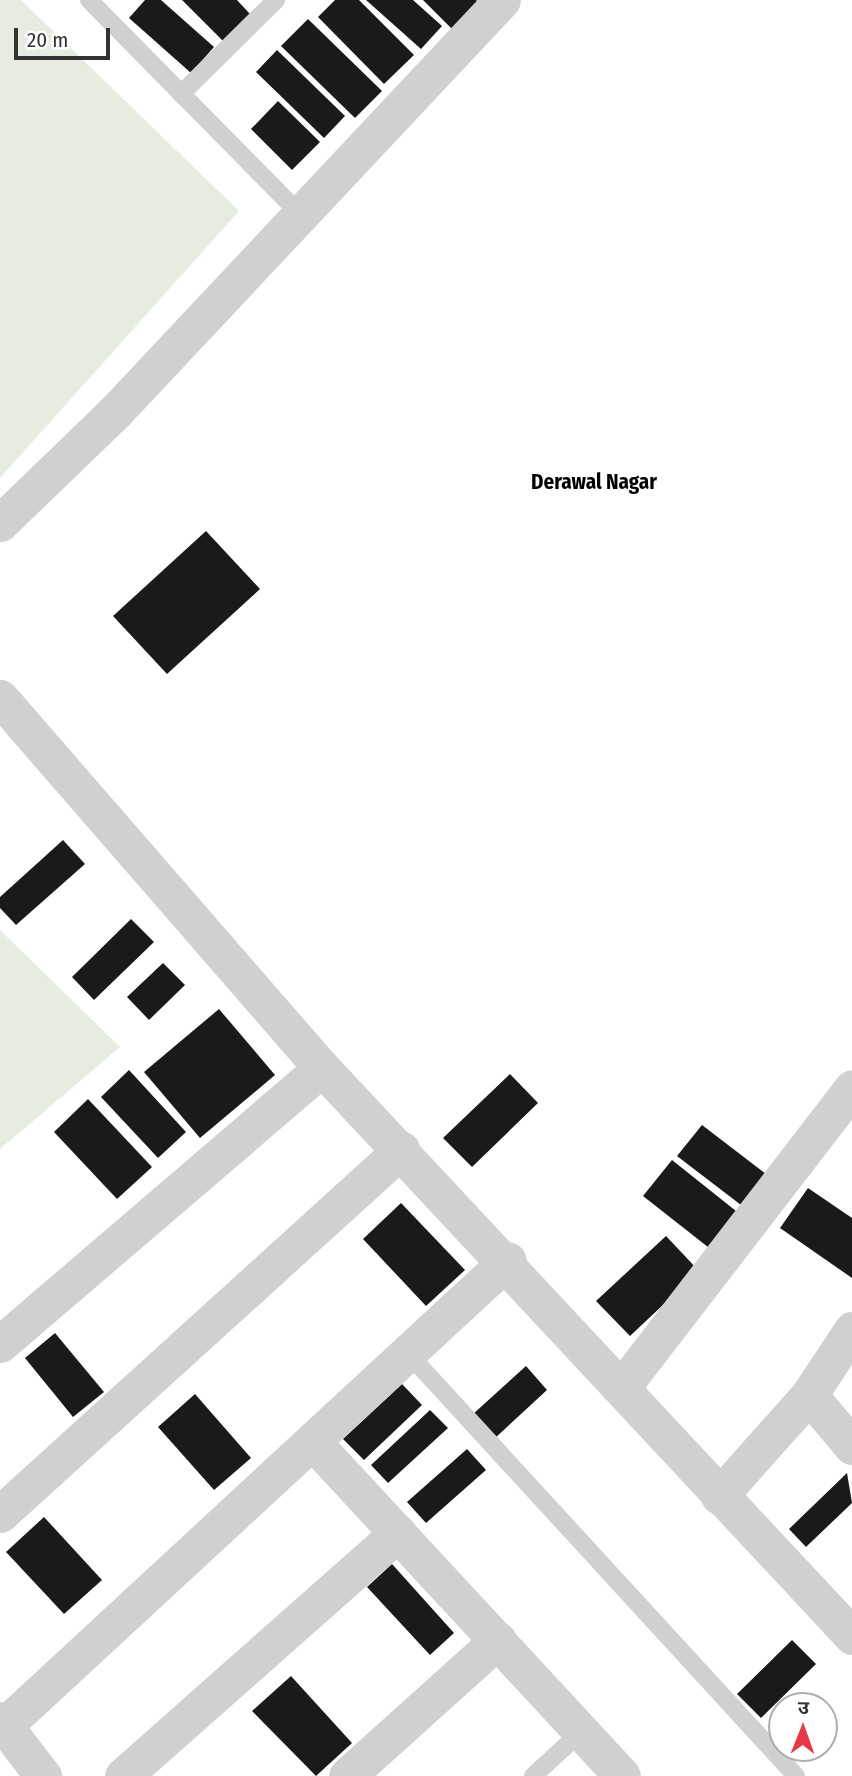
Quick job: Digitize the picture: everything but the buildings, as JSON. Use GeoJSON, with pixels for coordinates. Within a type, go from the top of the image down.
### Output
{"type":"FeatureCollection","features":[{"type":"Feature","properties":{"kind":"street"},"geometry":{"type":"LineString","coordinates":[[0,523],[115,412],[502,0]]}},
{"type":"Feature","properties":{"kind":"street"},"geometry":{"type":"LineString","coordinates":[[0,698],[322,1068],[508,1260],[719,1496],[852,1636]]}},
{"type":"Feature","properties":{"kind":"street"},"geometry":{"type":"LineString","coordinates":[[0,1344],[322,1068]]}},
{"type":"Feature","properties":{"kind":"street"},"geometry":{"type":"LineString","coordinates":[[622,1387],[852,1088]]}},
{"type":"Feature","properties":{"kind":"street"},"geometry":{"type":"LineString","coordinates":[[0,1514],[401,1150]]}},
{"type":"Feature","properties":{"kind":"street"},"geometry":{"type":"LineString","coordinates":[[43,1776],[2,1723],[312,1441],[405,1350],[508,1260]]}},
{"type":"Feature","properties":{"kind":"street"},"geometry":{"type":"LineString","coordinates":[[719,1496],[809,1395],[852,1331]]}},
{"type":"Feature","properties":{"kind":"street"},"geometry":{"type":"LineString","coordinates":[[809,1395],[852,1446]]}},
{"type":"Feature","properties":{"kind":"street"},"geometry":{"type":"LineString","coordinates":[[312,1441],[622,1776]]}},
{"type":"Feature","properties":{"kind":"street"},"geometry":{"type":"LineString","coordinates":[[123,1776],[398,1533]]}},
{"type":"Feature","properties":{"kind":"street"},"geometry":{"type":"LineString","coordinates":[[347,1776],[498,1640]]}},
{"type":"Feature","properties":{"kind":"lane"},"geometry":{"type":"LineString","coordinates":[[181,94],[276,0]]}},
{"type":"Feature","properties":{"kind":"lane"},"geometry":{"type":"LineString","coordinates":[[94,2],[300,214]]}},
{"type":"Feature","properties":{"kind":"lane"},"geometry":{"type":"LineString","coordinates":[[405,1350],[796,1776]]}},
{"type":"Feature","properties":{"kind":"lane"},"geometry":{"type":"LineString","coordinates":[[533,1776],[581,1732]]}},
{"type":"Feature","properties":{"kind":"shaded area"},"geometry":{"type":"Polygon","coordinates":[[[0,0],[21,0],[239,211],[0,478],[0,0]]]}},
{"type":"Feature","properties":{"kind":"shaded area"},"geometry":{"type":"Polygon","coordinates":[[[0,930],[120,1047],[0,1149],[0,930]]]}},
{"type":"Feature","properties":{"kind":"district","name":"Derawal Nagar"},"geometry":{"type":"Point","coordinates":[594,482]}}]}
